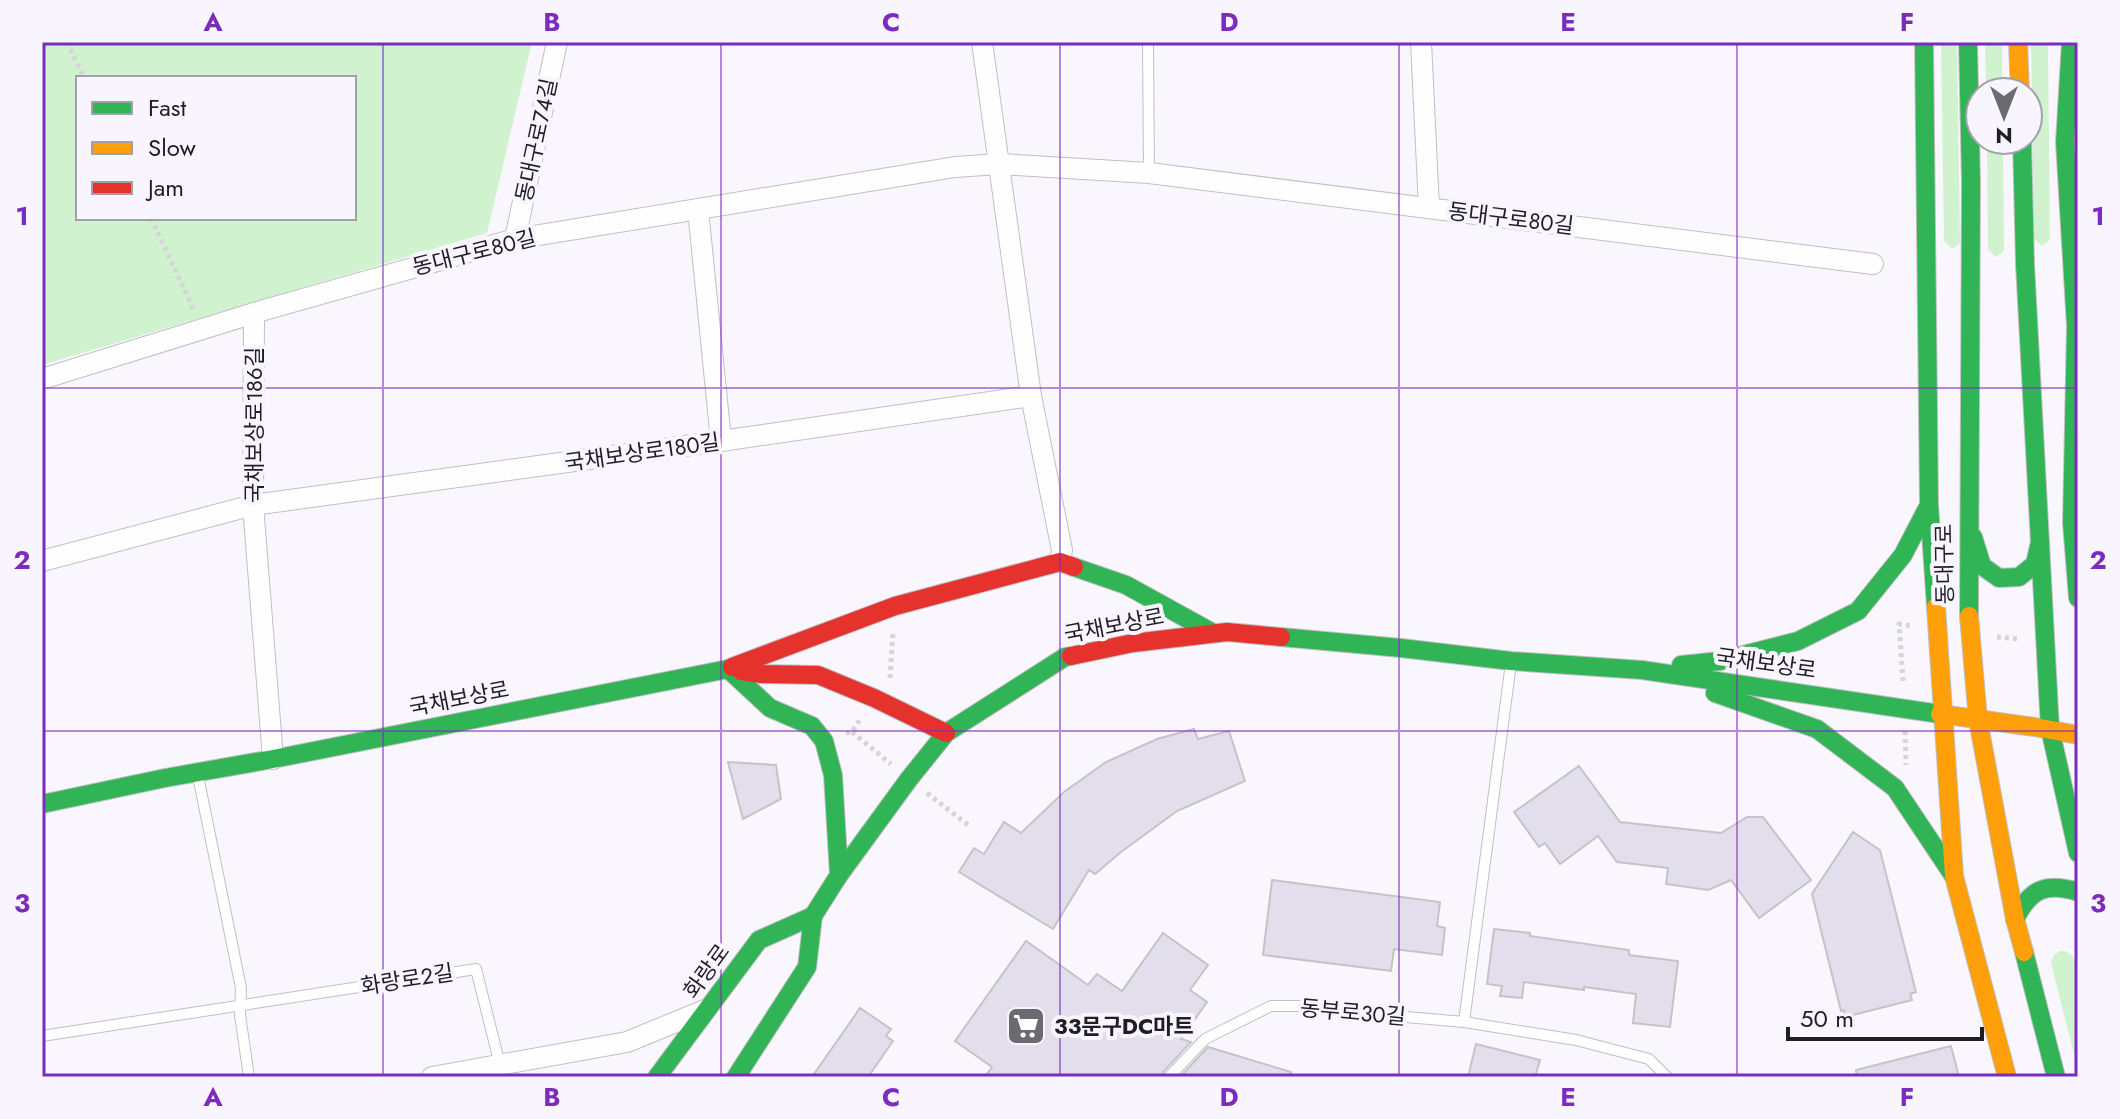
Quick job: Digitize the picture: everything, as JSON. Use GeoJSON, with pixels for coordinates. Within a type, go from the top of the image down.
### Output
{"type":"FeatureCollection","features":[{"type":"Feature","properties":{"kind":"main road","name":"동대구로"},"geometry":{"type":"LineString","coordinates":[[1924,42],[1929,504],[1954,876]]}},
{"type":"Feature","properties":{"kind":"main road","name":"동대구로"},"geometry":{"type":"LineString","coordinates":[[1968,42],[1971,182],[1968,603],[1978,720],[2015,919],[2056,1077]]}},
{"type":"Feature","properties":{"kind":"main road"},"geometry":{"type":"LineString","coordinates":[[2018,42],[2019,76]]}},
{"type":"Feature","properties":{"kind":"main road"},"geometry":{"type":"LineString","coordinates":[[2071,42],[2065,142],[2076,326],[2072,523],[2078,598]]}},
{"type":"Feature","properties":{"kind":"main road"},"geometry":{"type":"LineString","coordinates":[[2022,156],[2025,264],[2050,729],[2078,853]]}},
{"type":"Feature","properties":{"kind":"main road"},"geometry":{"type":"LineString","coordinates":[[1642,670],[1720,661],[1798,641],[1858,611],[1903,555],[1929,504]]}},
{"type":"Feature","properties":{"kind":"main road"},"geometry":{"type":"LineString","coordinates":[[1967,517],[1982,566],[1999,578],[2019,577],[2035,564],[2040,544]]}},
{"type":"Feature","properties":{"kind":"main road"},"geometry":{"type":"LineString","coordinates":[[2072,523],[2078,554]]}},
{"type":"Feature","properties":{"kind":"main road"},"geometry":{"type":"LineString","coordinates":[[839,875],[833,775],[824,741],[812,726],[770,708],[728,669],[895,606],[1060,562],[1126,585],[1213,633]]}},
{"type":"Feature","properties":{"kind":"main road","name":"국채보상로"},"geometry":{"type":"LineString","coordinates":[[42,804],[728,669],[761,674],[818,675],[946,733],[1065,657],[1133,643],[1227,632],[1511,661],[1642,670],[2078,735]]}},
{"type":"Feature","properties":{"kind":"main road"},"geometry":{"type":"LineString","coordinates":[[1642,670],[1817,729],[1895,788],[1954,876],[2007,1077]]}},
{"type":"Feature","properties":{"kind":"main road"},"geometry":{"type":"LineString","coordinates":[[736,1077],[807,967],[813,916],[839,875],[946,733]]}},
{"type":"Feature","properties":{"kind":"main road"},"geometry":{"type":"LineString","coordinates":[[2015,919],[2022,904],[2033,893],[2048,887],[2065,887],[2078,892]]}},
{"type":"Feature","properties":{"kind":"main road","name":"화랑로"},"geometry":{"type":"LineString","coordinates":[[657,1077],[759,940],[813,916]]}},
{"type":"Feature","properties":{"kind":"street","name":"동대구로74길"},"geometry":{"type":"LineString","coordinates":[[515,239],[557,42]]}},
{"type":"Feature","properties":{"kind":"street"},"geometry":{"type":"LineString","coordinates":[[982,42],[1031,396],[1062,550],[1060,562]]}},
{"type":"Feature","properties":{"kind":"street"},"geometry":{"type":"LineString","coordinates":[[1421,42],[1429,208]]}},
{"type":"Feature","properties":{"kind":"street","name":"동대구로80길"},"geometry":{"type":"LineString","coordinates":[[254,313],[515,239],[955,167],[999,164],[1149,173],[1873,264]]}},
{"type":"Feature","properties":{"kind":"street"},"geometry":{"type":"LineString","coordinates":[[698,209],[721,441]]}},
{"type":"Feature","properties":{"kind":"street","name":"국채보상로186길"},"geometry":{"type":"LineString","coordinates":[[42,379],[254,313],[253,505],[273,759]]}},
{"type":"Feature","properties":{"kind":"street","name":"국채보상로180길"},"geometry":{"type":"LineString","coordinates":[[42,561],[253,505],[1031,396]]}},
{"type":"Feature","properties":{"kind":"street"},"geometry":{"type":"LineString","coordinates":[[432,1077],[627,1042],[709,1009]]}},
{"type":"Feature","properties":{"kind":"lane"},"geometry":{"type":"LineString","coordinates":[[1148,42],[1149,173]]}},
{"type":"Feature","properties":{"kind":"lane"},"geometry":{"type":"LineString","coordinates":[[1464,1022],[1511,661]]}},
{"type":"Feature","properties":{"kind":"lane"},"geometry":{"type":"LineString","coordinates":[[197,772],[241,988],[240,1015],[249,1077]]}},
{"type":"Feature","properties":{"kind":"lane","name":"화랑로2길"},"geometry":{"type":"LineString","coordinates":[[241,1005],[476,969],[500,1065]]}},
{"type":"Feature","properties":{"kind":"lane"},"geometry":{"type":"LineString","coordinates":[[42,1036],[241,1005]]}},
{"type":"Feature","properties":{"kind":"lane","name":"동부로30길"},"geometry":{"type":"LineString","coordinates":[[1169,1077],[1205,1039],[1271,1006],[1319,1006],[1464,1022],[1576,1040],[1649,1059],[1667,1077]]}},
{"type":"Feature","properties":{"kind":"path"},"geometry":{"type":"LineString","coordinates":[[67,42],[83,76]]}},
{"type":"Feature","properties":{"kind":"path"},"geometry":{"type":"LineString","coordinates":[[152,220],[203,329]]}},
{"type":"Feature","properties":{"kind":"green space"},"geometry":{"type":"Polygon","coordinates":[[[42,42],[532,42],[487,233],[42,365],[42,42]]]}},
{"type":"Feature","properties":{"kind":"green space"},"geometry":{"type":"Polygon","coordinates":[[[1941,42],[1957,42],[1960,243],[1952,249],[1944,241],[1941,42]]]}},
{"type":"Feature","properties":{"kind":"green space"},"geometry":{"type":"Polygon","coordinates":[[[1985,42],[2002,42],[2002,76],[1986,76],[1985,42]]]}},
{"type":"Feature","properties":{"kind":"green space"},"geometry":{"type":"Polygon","coordinates":[[[2031,42],[2048,42],[2050,240],[2042,246],[2034,239],[2033,156],[2044,156],[2044,76],[2032,76],[2031,42]]]}},
{"type":"Feature","properties":{"kind":"green space"},"geometry":{"type":"Polygon","coordinates":[[[1987,156],[2003,156],[2004,251],[1996,257],[1988,249],[1987,156]]]}},
{"type":"Feature","properties":{"kind":"green space"},"geometry":{"type":"Polygon","coordinates":[[[2060,951],[2073,956],[2078,974],[2078,1070],[2051,963],[2060,951]]]}},
{"type":"Feature","properties":{"kind":"building"},"geometry":{"type":"Polygon","coordinates":[[[1194,729],[1198,739],[1229,731],[1245,781],[1177,811],[1095,874],[1089,870],[1053,929],[959,872],[974,848],[984,854],[1004,822],[1021,833],[1064,792],[1106,762],[1157,739],[1194,729]]]}},
{"type":"Feature","properties":{"kind":"building"},"geometry":{"type":"Polygon","coordinates":[[[728,762],[776,765],[781,799],[743,819],[728,762]]]}},
{"type":"Feature","properties":{"kind":"building"},"geometry":{"type":"Polygon","coordinates":[[[1579,766],[1620,822],[1721,833],[1747,817],[1763,817],[1811,880],[1759,918],[1731,880],[1708,890],[1666,884],[1668,868],[1617,862],[1598,836],[1560,864],[1545,843],[1539,847],[1514,812],[1579,766]]]}},
{"type":"Feature","properties":{"kind":"building"},"geometry":{"type":"Polygon","coordinates":[[[1853,832],[1880,850],[1916,992],[1910,994],[1912,1000],[1845,1017],[1812,894],[1853,832]]]}},
{"type":"Feature","properties":{"kind":"building"},"geometry":{"type":"Polygon","coordinates":[[[1272,880],[1440,902],[1437,926],[1445,928],[1442,955],[1394,949],[1391,971],[1263,955],[1272,880]]]}},
{"type":"Feature","properties":{"kind":"building"},"geometry":{"type":"Polygon","coordinates":[[[1494,929],[1629,950],[1629,955],[1678,961],[1670,1027],[1633,1023],[1636,994],[1524,982],[1522,998],[1500,996],[1502,986],[1487,984],[1494,929]]]}},
{"type":"Feature","properties":{"kind":"building"},"geometry":{"type":"Polygon","coordinates":[[[1163,933],[1208,965],[1190,990],[1207,1002],[1181,1039],[1191,1042],[1161,1077],[985,1077],[992,1067],[955,1041],[1026,941],[1088,985],[1097,974],[1122,991],[1163,933]]]}},
{"type":"Feature","properties":{"kind":"building"},"geometry":{"type":"Polygon","coordinates":[[[860,1008],[891,1029],[886,1036],[893,1041],[868,1077],[812,1077],[860,1008]]]}},
{"type":"Feature","properties":{"kind":"building"},"geometry":{"type":"Polygon","coordinates":[[[1476,1044],[1540,1060],[1535,1077],[1468,1077],[1476,1044]]]}},
{"type":"Feature","properties":{"kind":"building"},"geometry":{"type":"Polygon","coordinates":[[[1951,1046],[1959,1077],[1857,1077],[1856,1070],[1951,1046]]]}},
{"type":"Feature","properties":{"kind":"building"},"geometry":{"type":"Polygon","coordinates":[[[1208,1047],[1291,1072],[1291,1077],[1180,1077],[1208,1047]]]}},
{"type":"Feature","properties":{"kind":"traffic: fast"},"geometry":{"type":"LineString","coordinates":[[1924,42],[1929,504],[1936,607]]}},
{"type":"Feature","properties":{"kind":"traffic: fast"},"geometry":{"type":"LineString","coordinates":[[1968,42],[1971,182],[1969,616]]}},
{"type":"Feature","properties":{"kind":"traffic: fast"},"geometry":{"type":"LineString","coordinates":[[2071,42],[2065,142],[2076,326],[2072,523],[2078,598]]}},
{"type":"Feature","properties":{"kind":"traffic: fast"},"geometry":{"type":"LineString","coordinates":[[2022,156],[2025,264],[2050,729],[2078,853]]}},
{"type":"Feature","properties":{"kind":"traffic: fast"},"geometry":{"type":"LineString","coordinates":[[1681,665],[1720,661],[1798,641],[1858,611],[1903,555],[1929,505]]}},
{"type":"Feature","properties":{"kind":"traffic: fast"},"geometry":{"type":"LineString","coordinates":[[1973,537],[1982,566],[1999,578],[2019,577],[2035,564],[2039,546]]}},
{"type":"Feature","properties":{"kind":"traffic: fast"},"geometry":{"type":"LineString","coordinates":[[1074,567],[1126,585],[1213,633]]}},
{"type":"Feature","properties":{"kind":"traffic: fast"},"geometry":{"type":"LineString","coordinates":[[1281,637],[1511,661],[1642,670],[1940,714]]}},
{"type":"Feature","properties":{"kind":"traffic: fast"},"geometry":{"type":"LineString","coordinates":[[736,1077],[807,967],[813,916],[909,779],[946,733],[1071,656]]}},
{"type":"Feature","properties":{"kind":"traffic: fast"},"geometry":{"type":"LineString","coordinates":[[728,669],[770,708],[812,726],[824,741],[833,775],[839,875]]}},
{"type":"Feature","properties":{"kind":"traffic: fast"},"geometry":{"type":"LineString","coordinates":[[42,804],[728,669],[741,671]]}},
{"type":"Feature","properties":{"kind":"traffic: fast"},"geometry":{"type":"LineString","coordinates":[[1715,693],[1817,729],[1895,788],[1953,875]]}},
{"type":"Feature","properties":{"kind":"traffic: fast"},"geometry":{"type":"LineString","coordinates":[[2015,919],[2027,901],[2040,890],[2057,888],[2078,892]]}},
{"type":"Feature","properties":{"kind":"traffic: fast"},"geometry":{"type":"LineString","coordinates":[[657,1077],[759,940],[813,916]]}},
{"type":"Feature","properties":{"kind":"traffic: fast"},"geometry":{"type":"LineString","coordinates":[[2024,952],[2056,1077]]}},
{"type":"Feature","properties":{"kind":"traffic: slow"},"geometry":{"type":"LineString","coordinates":[[2018,42],[2019,76]]}},
{"type":"Feature","properties":{"kind":"traffic: slow"},"geometry":{"type":"LineString","coordinates":[[1936,607],[1954,876],[2007,1077]]}},
{"type":"Feature","properties":{"kind":"traffic: slow"},"geometry":{"type":"LineString","coordinates":[[1969,616],[1978,720],[2015,919],[2024,952]]}},
{"type":"Feature","properties":{"kind":"traffic: slow"},"geometry":{"type":"LineString","coordinates":[[1940,714],[2078,735]]}},
{"type":"Feature","properties":{"kind":"traffic: jam"},"geometry":{"type":"LineString","coordinates":[[732,667],[895,606],[1060,562],[1074,567]]}},
{"type":"Feature","properties":{"kind":"traffic: jam"},"geometry":{"type":"LineString","coordinates":[[1071,656],[1133,643],[1227,632],[1281,637]]}},
{"type":"Feature","properties":{"kind":"traffic: jam"},"geometry":{"type":"LineString","coordinates":[[741,671],[818,675],[946,733]]}},
{"type":"Feature","properties":{"kind":"place","name":"33문구DC마트"},"geometry":{"type":"Point","coordinates":[1026,1026]}}]}
